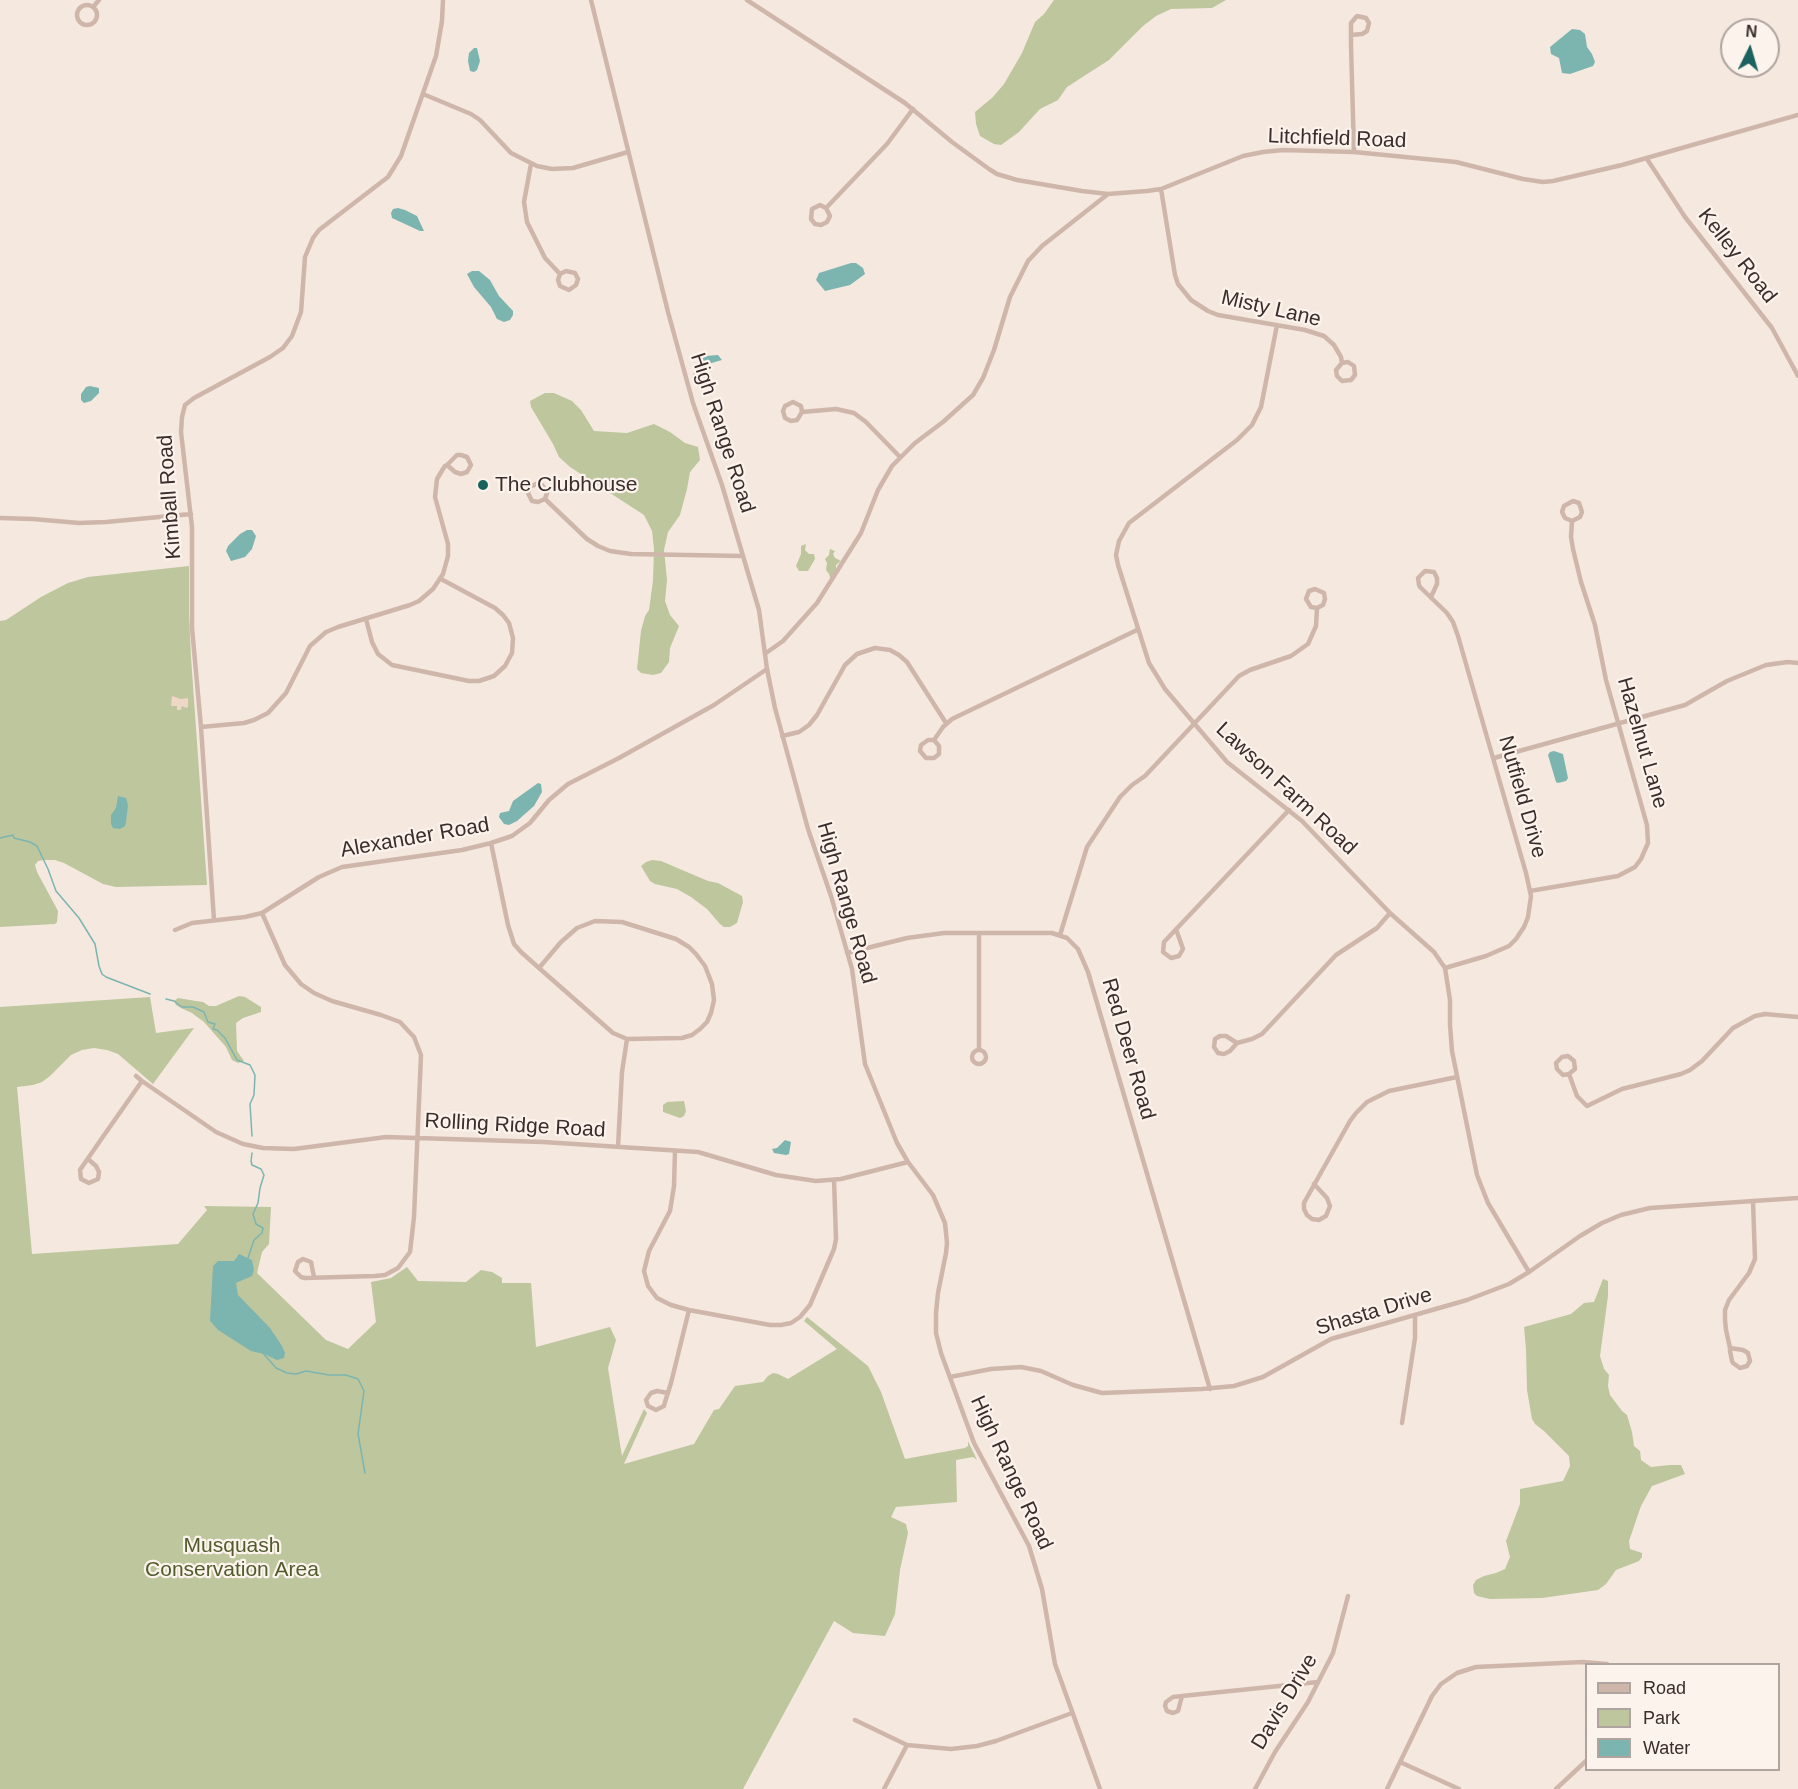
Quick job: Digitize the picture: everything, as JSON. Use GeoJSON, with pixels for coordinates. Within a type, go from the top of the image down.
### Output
{"type":"FeatureCollection","features":[{"type":"Feature","properties":{"kind":"street"},"geometry":{"type":"LineString","coordinates":[[93,7],[99,0]]}},
{"type":"Feature","properties":{"kind":"street","name":"Kimball Road"},"geometry":{"type":"LineString","coordinates":[[214,920],[191,613],[191,514],[180,432],[185,405],[198,395],[279,351],[290,341],[302,312],[305,257],[310,243],[319,231],[388,177],[401,156],[436,56],[442,21],[442,0]]}},
{"type":"Feature","properties":{"kind":"street","name":"High Range Road"},"geometry":{"type":"LineString","coordinates":[[591,0],[655,263],[688,385],[722,485],[759,610],[767,669],[782,736],[854,979],[865,1064],[892,1134],[908,1162],[928,1186],[945,1223],[947,1243],[938,1293],[936,1323],[941,1353],[979,1453],[1029,1546],[1042,1589],[1055,1664],[1100,1789]]}},
{"type":"Feature","properties":{"kind":"street","name":"Litchfield Road"},"geometry":{"type":"LineString","coordinates":[[747,0],[912,109],[997,174],[1047,186],[1108,194],[1161,189],[1225,162],[1253,153],[1283,150],[1354,152],[1456,162],[1523,179],[1553,181],[1647,159],[1798,115]]}},
{"type":"Feature","properties":{"kind":"street"},"geometry":{"type":"LineString","coordinates":[[85,6],[93,7],[97,14],[96,20],[90,25],[82,23],[78,16],[80,9],[85,6]]}},
{"type":"Feature","properties":{"kind":"street"},"geometry":{"type":"LineString","coordinates":[[1351,35],[1367,31],[1369,26],[1366,18],[1358,16],[1353,20],[1351,35],[1354,152]]}},
{"type":"Feature","properties":{"kind":"street"},"geometry":{"type":"LineString","coordinates":[[423,94],[476,117],[511,153],[531,164],[562,169],[573,168],[628,152]]}},
{"type":"Feature","properties":{"kind":"street"},"geometry":{"type":"LineString","coordinates":[[826,208],[887,144],[912,109]]}},
{"type":"Feature","properties":{"kind":"street","name":"Kelley Road"},"geometry":{"type":"LineString","coordinates":[[1647,159],[1685,217],[1772,328],[1798,376]]}},
{"type":"Feature","properties":{"kind":"street"},"geometry":{"type":"LineString","coordinates":[[531,164],[525,197],[526,217],[531,231],[545,258],[560,274],[559,284],[562,288],[568,290],[576,285],[578,279],[575,273],[566,271],[560,274]]}},
{"type":"Feature","properties":{"kind":"street","name":"Misty Lane"},"geometry":{"type":"LineString","coordinates":[[1161,189],[1175,274],[1184,292],[1197,305],[1218,315],[1324,336],[1338,351],[1342,363]]}},
{"type":"Feature","properties":{"kind":"street"},"geometry":{"type":"LineString","coordinates":[[766,653],[783,641],[817,603],[861,533],[886,474],[915,443],[963,406],[973,395],[983,378],[994,350],[1010,297],[1028,261],[1042,246],[1108,194]]}},
{"type":"Feature","properties":{"kind":"street"},"geometry":{"type":"LineString","coordinates":[[820,205],[826,208],[830,216],[827,222],[821,225],[815,224],[810,216],[812,209],[820,205]]}},
{"type":"Feature","properties":{"kind":"street","name":"Lawson Farm Road"},"geometry":{"type":"LineString","coordinates":[[1277,325],[1261,407],[1249,429],[1133,520],[1121,536],[1117,560],[1137,630],[1156,677],[1227,762],[1313,831],[1390,913],[1434,952],[1445,968]]}},
{"type":"Feature","properties":{"kind":"street","name":"Misty Lane"},"geometry":{"type":"LineString","coordinates":[[1342,363],[1351,364],[1355,369],[1355,375],[1351,380],[1345,382],[1337,376],[1336,370],[1342,363]]}},
{"type":"Feature","properties":{"kind":"street"},"geometry":{"type":"LineString","coordinates":[[793,402],[799,404],[802,412],[797,420],[791,421],[785,418],[783,411],[787,404],[793,402]]}},
{"type":"Feature","properties":{"kind":"street"},"geometry":{"type":"LineString","coordinates":[[802,412],[836,409],[854,413],[900,457]]}},
{"type":"Feature","properties":{"kind":"street"},"geometry":{"type":"LineString","coordinates":[[201,727],[244,723],[268,713],[286,693],[310,646],[331,629],[419,601],[433,589],[446,568],[448,550],[436,502],[438,476],[447,465],[455,456],[467,457],[471,465],[467,472],[461,474],[447,465]]}},
{"type":"Feature","properties":{"kind":"street"},"geometry":{"type":"LineString","coordinates":[[536,484],[542,485],[547,493],[545,499],[538,502],[532,501],[529,495],[530,488],[536,484]]}},
{"type":"Feature","properties":{"kind":"street"},"geometry":{"type":"LineString","coordinates":[[545,499],[581,534],[598,546],[617,553],[743,556]]}},
{"type":"Feature","properties":{"kind":"street","name":"Hazelnut Lane"},"geometry":{"type":"LineString","coordinates":[[1573,501],[1579,503],[1582,512],[1580,517],[1572,521],[1565,518],[1562,512],[1566,503],[1573,501]]}},
{"type":"Feature","properties":{"kind":"street"},"geometry":{"type":"LineString","coordinates":[[0,518],[88,523],[191,514]]}},
{"type":"Feature","properties":{"kind":"street","name":"Hazelnut Lane"},"geometry":{"type":"LineString","coordinates":[[1530,891],[1618,876],[1635,867],[1648,843],[1647,825],[1603,665],[1595,625],[1581,582],[1571,537],[1572,521]]}},
{"type":"Feature","properties":{"kind":"street","name":"Nutfield Drive"},"geometry":{"type":"LineString","coordinates":[[1431,597],[1437,584],[1437,578],[1431,571],[1425,571],[1419,575],[1420,587],[1444,609],[1453,622],[1494,758],[1531,902],[1528,917],[1516,939],[1509,946],[1493,954],[1445,968]]}},
{"type":"Feature","properties":{"kind":"street"},"geometry":{"type":"LineString","coordinates":[[366,618],[378,654],[392,665],[469,681],[484,680],[494,676],[505,666],[512,653],[513,638],[509,623],[495,608],[441,579]]}},
{"type":"Feature","properties":{"kind":"street"},"geometry":{"type":"LineString","coordinates":[[1315,589],[1321,591],[1325,596],[1323,605],[1317,608],[1311,607],[1306,599],[1309,591],[1315,589]]}},
{"type":"Feature","properties":{"kind":"street"},"geometry":{"type":"LineString","coordinates":[[847,953],[931,934],[1042,933],[1060,935],[1089,842],[1125,791],[1145,776],[1239,676],[1291,656],[1308,644],[1316,626],[1317,608]]}},
{"type":"Feature","properties":{"kind":"street"},"geometry":{"type":"LineString","coordinates":[[934,740],[946,723],[958,716],[1137,630]]}},
{"type":"Feature","properties":{"kind":"street"},"geometry":{"type":"LineString","coordinates":[[782,736],[799,732],[809,725],[849,661],[861,652],[875,648],[890,650],[907,662],[946,723]]}},
{"type":"Feature","properties":{"kind":"street"},"geometry":{"type":"LineString","coordinates":[[1494,758],[1685,705],[1727,681],[1766,665],[1798,663]]}},
{"type":"Feature","properties":{"kind":"street","name":"Alexander Road"},"geometry":{"type":"LineString","coordinates":[[175,930],[192,923],[262,913],[337,868],[356,863],[446,852],[491,843],[512,836],[568,784],[714,705],[767,669]]}},
{"type":"Feature","properties":{"kind":"street"},"geometry":{"type":"LineString","coordinates":[[928,740],[934,740],[939,746],[939,754],[934,758],[926,758],[921,753],[921,745],[928,740]]}},
{"type":"Feature","properties":{"kind":"street"},"geometry":{"type":"LineString","coordinates":[[1176,929],[1183,949],[1179,956],[1171,958],[1163,952],[1163,945],[1176,929],[1289,810]]}},
{"type":"Feature","properties":{"kind":"street"},"geometry":{"type":"LineString","coordinates":[[491,843],[512,939],[521,952],[539,968],[613,1033],[627,1039],[682,1038],[696,1032],[707,1022],[714,1000],[712,984],[702,962],[689,947],[676,939],[622,922],[586,923],[570,933],[539,968]]}},
{"type":"Feature","properties":{"kind":"street"},"geometry":{"type":"LineString","coordinates":[[262,913],[285,965],[305,987],[332,1002],[400,1022],[411,1033],[420,1050],[422,1060],[411,1252],[398,1268],[385,1275],[314,1277],[299,1276],[295,1270],[298,1262],[303,1259],[311,1262],[314,1277]]}},
{"type":"Feature","properties":{"kind":"street"},"geometry":{"type":"LineString","coordinates":[[1238,1042],[1226,1036],[1220,1036],[1214,1041],[1214,1047],[1218,1053],[1224,1054],[1228,1053],[1238,1042],[1257,1037],[1336,955],[1377,928],[1390,913]]}},
{"type":"Feature","properties":{"kind":"street"},"geometry":{"type":"LineString","coordinates":[[979,934],[979,1050]]}},
{"type":"Feature","properties":{"kind":"street","name":"Red Deer Road"},"geometry":{"type":"LineString","coordinates":[[1060,935],[1067,938],[1078,949],[1089,972],[1210,1389]]}},
{"type":"Feature","properties":{"kind":"street"},"geometry":{"type":"LineString","coordinates":[[1445,968],[1450,1000],[1451,1041],[1480,1184],[1496,1218],[1529,1272]]}},
{"type":"Feature","properties":{"kind":"street"},"geometry":{"type":"LineString","coordinates":[[1569,1074],[1578,1096],[1587,1106],[1622,1089],[1690,1070],[1708,1056],[1733,1028],[1755,1016],[1765,1014],[1798,1017]]}},
{"type":"Feature","properties":{"kind":"street"},"geometry":{"type":"LineString","coordinates":[[618,1148],[622,1072],[627,1039]]}},
{"type":"Feature","properties":{"kind":"street"},"geometry":{"type":"LineString","coordinates":[[1562,1057],[1570,1057],[1574,1061],[1575,1069],[1569,1074],[1563,1075],[1557,1069],[1556,1063],[1562,1057]]}},
{"type":"Feature","properties":{"kind":"street","name":"Rolling Ridge Road"},"geometry":{"type":"LineString","coordinates":[[136,1076],[216,1132],[253,1147],[283,1150],[386,1137],[543,1142],[699,1152],[786,1177],[816,1181],[834,1180],[908,1162]]}},
{"type":"Feature","properties":{"kind":"street"},"geometry":{"type":"LineString","coordinates":[[1314,1184],[1327,1198],[1330,1206],[1326,1216],[1318,1220],[1308,1217],[1304,1209],[1305,1201],[1314,1184],[1350,1121],[1367,1102],[1389,1091],[1457,1077]]}},
{"type":"Feature","properties":{"kind":"street"},"geometry":{"type":"LineString","coordinates":[[87,1159],[96,1166],[99,1172],[98,1179],[89,1183],[83,1181],[80,1173],[87,1159],[142,1081]]}},
{"type":"Feature","properties":{"kind":"street"},"geometry":{"type":"LineString","coordinates":[[675,1151],[674,1186],[670,1211],[649,1251],[644,1271],[648,1286],[657,1298],[670,1305],[770,1325],[790,1323],[800,1317],[810,1305],[834,1249],[836,1239],[834,1180]]}},
{"type":"Feature","properties":{"kind":"street","name":"Shasta Drive"},"geometry":{"type":"LineString","coordinates":[[950,1377],[1021,1367],[1041,1371],[1073,1386],[1102,1393],[1234,1386],[1253,1381],[1272,1372],[1331,1338],[1486,1294],[1509,1284],[1580,1236],[1621,1215],[1650,1208],[1798,1198]]}},
{"type":"Feature","properties":{"kind":"street"},"geometry":{"type":"LineString","coordinates":[[1730,1348],[1748,1353],[1750,1361],[1747,1366],[1743,1368],[1735,1366],[1730,1348],[1725,1320],[1727,1305],[1749,1273],[1755,1258],[1753,1201]]}},
{"type":"Feature","properties":{"kind":"street"},"geometry":{"type":"LineString","coordinates":[[668,1394],[651,1392],[647,1397],[648,1406],[656,1410],[662,1408],[668,1394],[689,1310]]}},
{"type":"Feature","properties":{"kind":"street"},"geometry":{"type":"LineString","coordinates":[[1402,1423],[1415,1315]]}},
{"type":"Feature","properties":{"kind":"street","name":"Davis Drive"},"geometry":{"type":"LineString","coordinates":[[1255,1789],[1275,1752],[1308,1702],[1333,1653],[1348,1596]]}},
{"type":"Feature","properties":{"kind":"street"},"geometry":{"type":"LineString","coordinates":[[1387,1789],[1432,1696],[1441,1684],[1457,1673],[1476,1667],[1590,1663]]}},
{"type":"Feature","properties":{"kind":"street"},"geometry":{"type":"LineString","coordinates":[[1182,1695],[1178,1711],[1173,1713],[1167,1711],[1165,1706],[1167,1700],[1182,1695],[1318,1682]]}},
{"type":"Feature","properties":{"kind":"street"},"geometry":{"type":"LineString","coordinates":[[855,1720],[907,1745],[942,1749],[977,1746],[996,1741],[1072,1713]]}},
{"type":"Feature","properties":{"kind":"street"},"geometry":{"type":"LineString","coordinates":[[884,1789],[907,1745]]}},
{"type":"Feature","properties":{"kind":"street"},"geometry":{"type":"LineString","coordinates":[[1400,1762],[1459,1789]]}},
{"type":"Feature","properties":{"kind":"street"},"geometry":{"type":"LineString","coordinates":[[1556,1789],[1585,1763]]}},
{"type":"Feature","properties":{"kind":"green space"},"geometry":{"type":"Polygon","coordinates":[[[1054,0],[1226,0],[1212,8],[1171,9],[1156,16],[1109,60],[1067,87],[1058,100],[1040,109],[1019,132],[1001,145],[994,144],[980,136],[975,112],[1004,84],[1022,53],[1035,22],[1054,0]]]}},
{"type":"Feature","properties":{"kind":"green space"},"geometry":{"type":"Polygon","coordinates":[[[545,393],[554,393],[572,401],[581,410],[594,431],[627,433],[654,424],[685,443],[698,447],[700,460],[690,472],[680,515],[668,532],[664,550],[667,580],[665,601],[670,615],[679,626],[670,648],[669,662],[661,673],[653,675],[641,673],[637,669],[641,631],[649,610],[653,581],[652,531],[644,515],[570,467],[559,457],[531,407],[530,401],[545,393]]]}},
{"type":"Feature","properties":{"kind":"green space"},"geometry":{"type":"Polygon","coordinates":[[[806,544],[805,550],[809,554],[814,554],[815,559],[808,571],[799,571],[796,566],[801,554],[801,546],[806,544]]]}},
{"type":"Feature","properties":{"kind":"green space"},"geometry":{"type":"Polygon","coordinates":[[[830,549],[835,551],[833,554],[835,558],[841,561],[836,565],[836,572],[831,580],[826,570],[825,559],[830,549]]]}},
{"type":"Feature","properties":{"kind":"green space"},"geometry":{"type":"Polygon","coordinates":[[[189,566],[191,657],[207,885],[116,887],[103,884],[55,860],[38,861],[35,865],[37,872],[58,911],[57,922],[55,924],[0,927],[0,621],[6,620],[41,597],[68,583],[88,577],[189,566]]]}},
{"type":"Feature","properties":{"kind":"green space"},"geometry":{"type":"Polygon","coordinates":[[[652,860],[661,861],[718,883],[742,896],[743,902],[737,923],[724,927],[707,909],[691,897],[677,889],[650,881],[641,866],[652,860]]]}},
{"type":"Feature","properties":{"kind":"green space"},"geometry":{"type":"Polygon","coordinates":[[[239,996],[261,1007],[261,1012],[236,1023],[237,1051],[244,1061],[238,1063],[232,1060],[226,1047],[204,1022],[176,1005],[174,1001],[178,998],[216,1006],[239,996]]]}},
{"type":"Feature","properties":{"kind":"green space","name":"Musquash Conservation Area"},"geometry":{"type":"Polygon","coordinates":[[[150,997],[156,1033],[194,1028],[153,1084],[118,1054],[94,1048],[71,1055],[42,1082],[17,1087],[32,1254],[178,1244],[207,1210],[204,1206],[271,1207],[269,1244],[262,1252],[257,1273],[326,1340],[348,1349],[376,1322],[371,1282],[391,1278],[407,1267],[418,1281],[466,1282],[481,1270],[492,1272],[502,1278],[502,1283],[531,1283],[536,1347],[610,1327],[616,1340],[608,1368],[622,1456],[644,1409],[647,1413],[624,1464],[694,1444],[714,1410],[719,1409],[735,1386],[763,1382],[773,1373],[788,1379],[837,1349],[804,1321],[807,1317],[868,1366],[881,1392],[905,1459],[965,1448],[968,1446],[968,1441],[977,1460],[973,1457],[956,1460],[957,1502],[896,1507],[891,1517],[906,1524],[908,1533],[900,1570],[895,1614],[885,1636],[853,1633],[834,1621],[743,1789],[0,1789],[0,1007],[150,997]]]}},
{"type":"Feature","properties":{"kind":"green space"},"geometry":{"type":"Polygon","coordinates":[[[684,1101],[686,1111],[684,1116],[680,1118],[663,1112],[663,1105],[667,1102],[684,1101]]]}},
{"type":"Feature","properties":{"kind":"green space"},"geometry":{"type":"Polygon","coordinates":[[[1603,1279],[1608,1281],[1608,1296],[1600,1356],[1604,1369],[1609,1375],[1610,1395],[1627,1415],[1634,1446],[1640,1451],[1641,1460],[1651,1467],[1681,1465],[1685,1474],[1652,1486],[1641,1506],[1629,1541],[1630,1549],[1642,1553],[1642,1557],[1639,1561],[1616,1570],[1606,1584],[1598,1590],[1542,1598],[1490,1599],[1477,1596],[1473,1585],[1476,1580],[1505,1569],[1510,1557],[1506,1541],[1520,1504],[1520,1489],[1563,1481],[1570,1466],[1569,1456],[1532,1419],[1527,1390],[1524,1327],[1571,1314],[1584,1303],[1594,1302],[1603,1279]]]}},
{"type":"Feature","properties":{"kind":"shaded area"},"geometry":{"type":"Polygon","coordinates":[[[172,696],[181,699],[188,698],[188,707],[182,706],[181,710],[177,710],[177,706],[171,706],[172,696]]]}},
{"type":"Feature","properties":{"kind":"water"},"geometry":{"type":"Polygon","coordinates":[[[1572,29],[1580,30],[1585,34],[1587,47],[1595,62],[1593,66],[1570,74],[1562,73],[1559,58],[1551,54],[1550,47],[1572,29]]]}},
{"type":"Feature","properties":{"kind":"water"},"geometry":{"type":"Polygon","coordinates":[[[477,48],[480,61],[474,72],[470,71],[468,61],[469,53],[477,48]]]}},
{"type":"Feature","properties":{"kind":"water"},"geometry":{"type":"Polygon","coordinates":[[[398,208],[417,216],[424,231],[392,218],[393,209],[398,208]]]}},
{"type":"Feature","properties":{"kind":"water"},"geometry":{"type":"Polygon","coordinates":[[[856,263],[863,268],[865,274],[850,285],[825,291],[816,280],[819,273],[856,263]]]}},
{"type":"Feature","properties":{"kind":"water"},"geometry":{"type":"Polygon","coordinates":[[[479,271],[490,280],[499,296],[513,311],[510,320],[504,322],[497,319],[467,274],[479,271]]]}},
{"type":"Feature","properties":{"kind":"water"},"geometry":{"type":"Polygon","coordinates":[[[718,355],[722,360],[708,364],[700,387],[697,386],[692,380],[696,365],[705,356],[718,355]]]}},
{"type":"Feature","properties":{"kind":"water"},"geometry":{"type":"Polygon","coordinates":[[[86,387],[99,388],[99,393],[91,401],[84,403],[81,400],[81,394],[86,387]]]}},
{"type":"Feature","properties":{"kind":"water"},"geometry":{"type":"Polygon","coordinates":[[[247,530],[252,530],[256,536],[252,549],[245,557],[231,561],[226,551],[228,546],[247,530]]]}},
{"type":"Feature","properties":{"kind":"water"},"geometry":{"type":"Polygon","coordinates":[[[1554,751],[1563,754],[1568,778],[1566,781],[1556,782],[1548,755],[1554,751]]]}},
{"type":"Feature","properties":{"kind":"water"},"geometry":{"type":"Polygon","coordinates":[[[538,783],[541,784],[542,792],[534,806],[517,821],[509,825],[504,824],[499,817],[500,813],[509,811],[513,801],[538,783]]]}},
{"type":"Feature","properties":{"kind":"water"},"geometry":{"type":"Polygon","coordinates":[[[118,796],[126,798],[128,805],[125,826],[120,829],[113,828],[111,824],[111,815],[116,808],[118,796]]]}},
{"type":"Feature","properties":{"kind":"water"},"geometry":{"type":"Polygon","coordinates":[[[785,1140],[791,1142],[789,1154],[774,1153],[772,1149],[777,1148],[785,1140]]]}},
{"type":"Feature","properties":{"kind":"water"},"geometry":{"type":"Polygon","coordinates":[[[239,1254],[252,1260],[254,1270],[252,1276],[236,1283],[238,1295],[270,1328],[282,1346],[285,1353],[284,1358],[277,1360],[251,1351],[218,1330],[210,1321],[213,1266],[218,1261],[234,1261],[239,1254]]]}},
{"type":"Feature","properties":{"kind":"waterway"},"geometry":{"type":"LineString","coordinates":[[0,838],[13,835],[14,838],[37,846],[56,891],[79,918],[95,944],[102,974],[150,994]]}},
{"type":"Feature","properties":{"kind":"waterway"},"geometry":{"type":"LineString","coordinates":[[166,999],[182,1007],[193,1007],[204,1012],[208,1022],[215,1024],[213,1029],[225,1038],[237,1060],[250,1065],[255,1075],[254,1095],[250,1104],[252,1136]]}},
{"type":"Feature","properties":{"kind":"waterway"},"geometry":{"type":"LineString","coordinates":[[248,1258],[254,1240],[262,1233],[263,1228],[256,1224],[253,1214],[258,1203],[264,1175],[261,1169],[252,1165],[252,1153]]}},
{"type":"Feature","properties":{"kind":"waterway"},"geometry":{"type":"LineString","coordinates":[[263,1353],[276,1368],[287,1373],[296,1374],[306,1371],[346,1375],[358,1379],[364,1391],[358,1434],[365,1473]]}},
{"type":"Feature","properties":{"kind":"place","name":"The Clubhouse"},"geometry":{"type":"Point","coordinates":[483,485]}}]}
